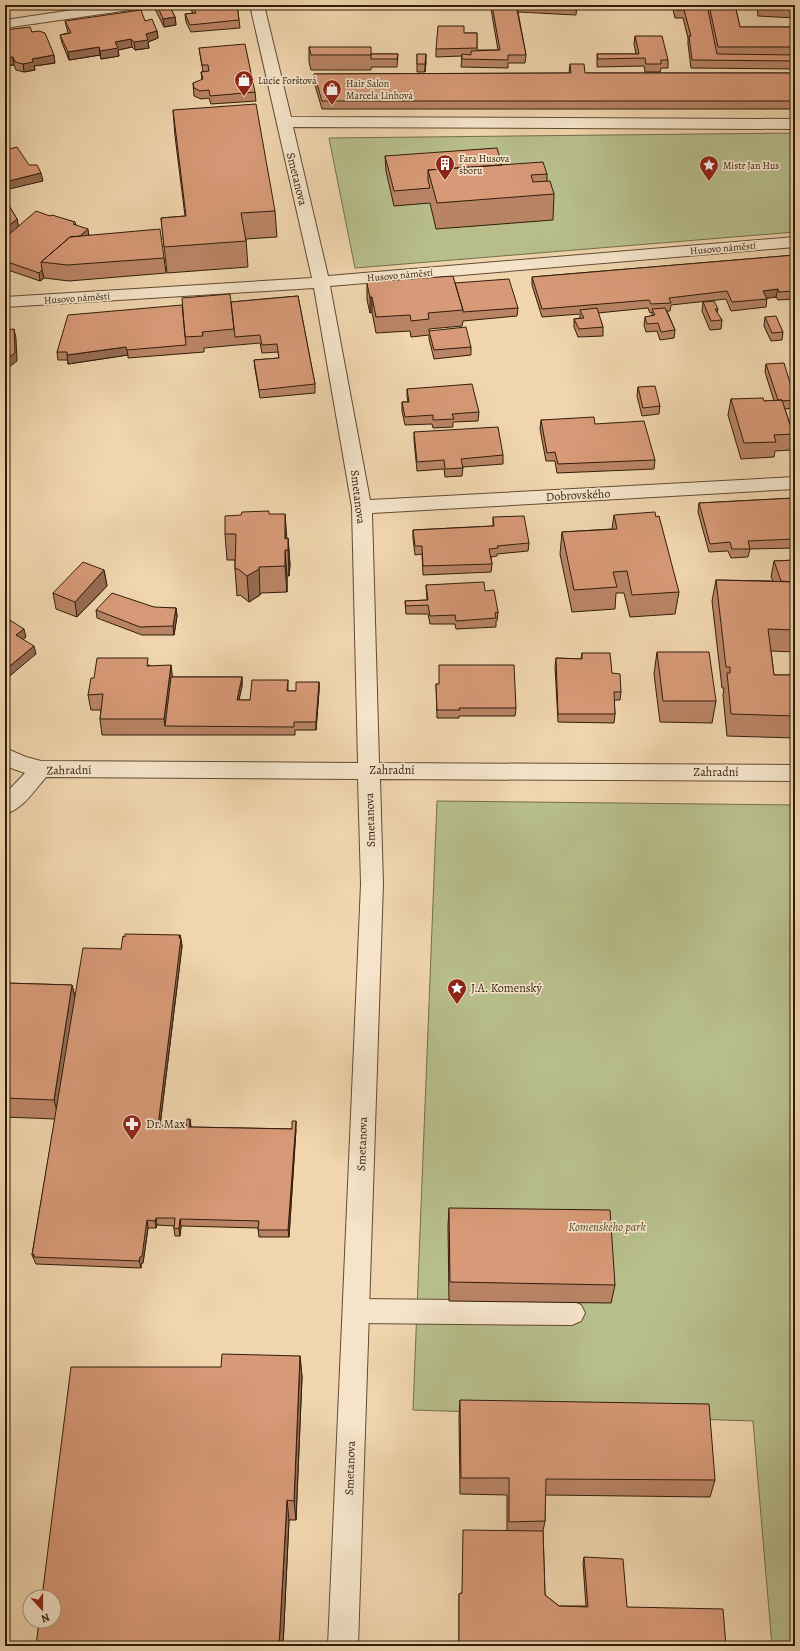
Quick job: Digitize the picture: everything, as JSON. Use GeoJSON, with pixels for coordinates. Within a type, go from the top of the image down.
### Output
{"type":"FeatureCollection","features":[{"type":"Feature","properties":{"kind":"street"},"geometry":{"type":"LineString","coordinates":[[5,24],[136,5]]}},
{"type":"Feature","properties":{"kind":"street","name":"Smetanova"},"geometry":{"type":"LineString","coordinates":[[257,5],[321,282],[362,507],[372,884],[343,1646]]}},
{"type":"Feature","properties":{"kind":"street"},"geometry":{"type":"LineString","coordinates":[[283,122],[795,124]]}},
{"type":"Feature","properties":{"kind":"street","name":"Husovo náměstí"},"geometry":{"type":"LineString","coordinates":[[5,302],[321,282],[795,242]]}},
{"type":"Feature","properties":{"kind":"street","name":"Dobrovského"},"geometry":{"type":"LineString","coordinates":[[362,507],[795,483]]}},
{"type":"Feature","properties":{"kind":"street"},"geometry":{"type":"LineString","coordinates":[[5,756],[20,764],[41,769]]}},
{"type":"Feature","properties":{"kind":"street","name":"Zahradní"},"geometry":{"type":"LineString","coordinates":[[5,806],[13,800],[41,769],[795,773]]}},
{"type":"Feature","properties":{"kind":"lane"},"geometry":{"type":"LineString","coordinates":[[356,1311],[572,1313]]}},
{"type":"Feature","properties":{"kind":"green space"},"geometry":{"type":"Polygon","coordinates":[[[795,133],[795,232],[355,268],[329,138],[795,133]]]}},
{"type":"Feature","properties":{"kind":"green space","name":"Komenského park"},"geometry":{"type":"Polygon","coordinates":[[[437,801],[795,805],[795,1646],[772,1646],[753,1421],[413,1410],[437,801]]]}},
{"type":"Feature","properties":{"kind":"building"},"geometry":{"type":"Polygon","coordinates":[[[157,5],[169,5],[175,17],[163,19],[157,5]]]}},
{"type":"Feature","properties":{"kind":"building"},"geometry":{"type":"Polygon","coordinates":[[[192,5],[237,5],[239,20],[190,25],[185,14],[196,13],[192,5]]]}},
{"type":"Feature","properties":{"kind":"building"},"geometry":{"type":"Polygon","coordinates":[[[492,5],[516,5],[526,55],[508,55],[508,60],[462,59],[462,54],[471,55],[471,51],[500,50],[492,5]]]}},
{"type":"Feature","properties":{"kind":"building"},"geometry":{"type":"Polygon","coordinates":[[[527,5],[577,5],[577,7],[527,5]]]}},
{"type":"Feature","properties":{"kind":"building"},"geometry":{"type":"Polygon","coordinates":[[[675,5],[707,5],[717,54],[795,55],[795,61],[692,60],[689,36],[691,36],[684,10],[676,10],[675,5]]]}},
{"type":"Feature","properties":{"kind":"building"},"geometry":{"type":"Polygon","coordinates":[[[709,5],[735,5],[740,27],[795,27],[795,47],[718,47],[709,5]]]}},
{"type":"Feature","properties":{"kind":"building"},"geometry":{"type":"Polygon","coordinates":[[[141,10],[145,21],[152,19],[157,31],[146,34],[148,40],[134,42],[131,39],[115,42],[118,48],[100,51],[99,47],[68,52],[60,35],[71,33],[65,21],[141,10]]]}},
{"type":"Feature","properties":{"kind":"building"},"geometry":{"type":"Polygon","coordinates":[[[438,26],[464,26],[464,33],[477,33],[477,48],[436,49],[438,26]]]}},
{"type":"Feature","properties":{"kind":"building"},"geometry":{"type":"Polygon","coordinates":[[[30,27],[32,32],[39,31],[45,33],[54,55],[32,59],[33,62],[23,64],[15,62],[13,57],[5,58],[5,30],[30,27]]]}},
{"type":"Feature","properties":{"kind":"building"},"geometry":{"type":"Polygon","coordinates":[[[635,36],[662,36],[668,60],[661,60],[661,64],[646,64],[645,58],[598,59],[597,54],[639,54],[635,36]]]}},
{"type":"Feature","properties":{"kind":"building"},"geometry":{"type":"Polygon","coordinates":[[[245,44],[255,92],[210,96],[209,90],[200,91],[194,88],[193,83],[203,79],[201,72],[209,71],[208,65],[202,65],[199,48],[245,44]]]}},
{"type":"Feature","properties":{"kind":"building"},"geometry":{"type":"Polygon","coordinates":[[[309,47],[371,47],[371,55],[311,55],[309,47]]]}},
{"type":"Feature","properties":{"kind":"building"},"geometry":{"type":"Polygon","coordinates":[[[371,54],[398,54],[397,59],[371,59],[371,54]]]}},
{"type":"Feature","properties":{"kind":"building"},"geometry":{"type":"Polygon","coordinates":[[[417,54],[426,54],[425,64],[417,64],[417,54]]]}},
{"type":"Feature","properties":{"kind":"building"},"geometry":{"type":"Polygon","coordinates":[[[570,64],[584,64],[585,73],[795,73],[795,101],[322,101],[314,74],[571,73],[570,64]]]}},
{"type":"Feature","properties":{"kind":"building"},"geometry":{"type":"Polygon","coordinates":[[[256,104],[275,211],[241,213],[246,241],[164,247],[161,218],[186,216],[173,110],[256,104]]]}},
{"type":"Feature","properties":{"kind":"building"},"geometry":{"type":"Polygon","coordinates":[[[17,147],[29,165],[37,165],[41,173],[5,182],[5,150],[17,147]]]}},
{"type":"Feature","properties":{"kind":"building"},"geometry":{"type":"Polygon","coordinates":[[[497,148],[502,165],[428,170],[430,188],[394,191],[385,156],[497,148]]]}},
{"type":"Feature","properties":{"kind":"building"},"geometry":{"type":"Polygon","coordinates":[[[543,162],[547,174],[531,175],[533,182],[550,181],[554,194],[437,203],[428,170],[543,162]]]}},
{"type":"Feature","properties":{"kind":"building"},"geometry":{"type":"Polygon","coordinates":[[[5,199],[17,219],[5,229],[5,199]]]}},
{"type":"Feature","properties":{"kind":"building"},"geometry":{"type":"Polygon","coordinates":[[[36,211],[75,222],[73,224],[88,229],[80,236],[70,237],[41,262],[42,270],[39,273],[5,261],[5,238],[36,211]]]}},
{"type":"Feature","properties":{"kind":"building"},"geometry":{"type":"Polygon","coordinates":[[[160,229],[164,258],[67,265],[41,262],[70,237],[160,229]]]}},
{"type":"Feature","properties":{"kind":"building"},"geometry":{"type":"Polygon","coordinates":[[[795,255],[795,291],[779,292],[778,289],[763,291],[767,299],[732,302],[727,291],[669,298],[671,303],[651,304],[649,300],[542,309],[532,277],[795,255]]]}},
{"type":"Feature","properties":{"kind":"building"},"geometry":{"type":"Polygon","coordinates":[[[453,276],[463,310],[428,313],[429,319],[411,321],[410,315],[376,317],[372,297],[370,297],[367,284],[369,282],[453,276]]]}},
{"type":"Feature","properties":{"kind":"building"},"geometry":{"type":"Polygon","coordinates":[[[509,279],[518,308],[463,312],[455,283],[509,279]]]}},
{"type":"Feature","properties":{"kind":"building"},"geometry":{"type":"Polygon","coordinates":[[[230,294],[234,329],[202,332],[203,336],[185,337],[182,298],[230,294]]]}},
{"type":"Feature","properties":{"kind":"building"},"geometry":{"type":"Polygon","coordinates":[[[298,296],[315,384],[259,390],[254,360],[279,358],[277,344],[262,345],[260,335],[235,337],[231,302],[298,296]]]}},
{"type":"Feature","properties":{"kind":"building"},"geometry":{"type":"Polygon","coordinates":[[[714,301],[718,309],[715,309],[722,320],[711,321],[703,302],[714,301]]]}},
{"type":"Feature","properties":{"kind":"building"},"geometry":{"type":"Polygon","coordinates":[[[182,305],[186,345],[127,350],[126,347],[67,355],[67,352],[57,352],[68,315],[182,305]]]}},
{"type":"Feature","properties":{"kind":"building"},"geometry":{"type":"Polygon","coordinates":[[[597,308],[603,327],[579,329],[574,319],[584,318],[580,310],[597,308]]]}},
{"type":"Feature","properties":{"kind":"building"},"geometry":{"type":"Polygon","coordinates":[[[665,308],[675,330],[661,332],[658,323],[647,324],[645,317],[655,315],[652,309],[665,308]]]}},
{"type":"Feature","properties":{"kind":"building"},"geometry":{"type":"Polygon","coordinates":[[[776,316],[783,332],[772,333],[765,317],[776,316]]]}},
{"type":"Feature","properties":{"kind":"building"},"geometry":{"type":"Polygon","coordinates":[[[466,327],[471,347],[434,350],[429,331],[466,327]]]}},
{"type":"Feature","properties":{"kind":"building"},"geometry":{"type":"Polygon","coordinates":[[[14,329],[15,353],[5,360],[5,330],[14,329]]]}},
{"type":"Feature","properties":{"kind":"building"},"geometry":{"type":"Polygon","coordinates":[[[784,363],[795,400],[778,400],[766,364],[784,363]]]}},
{"type":"Feature","properties":{"kind":"building"},"geometry":{"type":"Polygon","coordinates":[[[472,384],[479,412],[452,414],[454,419],[433,420],[433,415],[405,417],[402,402],[409,402],[407,389],[472,384]]]}},
{"type":"Feature","properties":{"kind":"building"},"geometry":{"type":"Polygon","coordinates":[[[655,386],[660,406],[643,408],[638,387],[655,386]]]}},
{"type":"Feature","properties":{"kind":"building"},"geometry":{"type":"Polygon","coordinates":[[[763,398],[764,401],[782,400],[793,434],[774,435],[776,442],[744,443],[731,399],[763,398]]]}},
{"type":"Feature","properties":{"kind":"building"},"geometry":{"type":"Polygon","coordinates":[[[594,417],[595,424],[644,421],[655,460],[558,464],[555,452],[547,453],[541,420],[594,417]]]}},
{"type":"Feature","properties":{"kind":"building"},"geometry":{"type":"Polygon","coordinates":[[[498,427],[503,455],[461,459],[463,468],[445,469],[444,460],[417,462],[414,432],[498,427]]]}},
{"type":"Feature","properties":{"kind":"building"},"geometry":{"type":"Polygon","coordinates":[[[795,498],[795,539],[748,541],[750,549],[732,549],[730,542],[710,544],[699,503],[795,498]]]}},
{"type":"Feature","properties":{"kind":"building"},"geometry":{"type":"Polygon","coordinates":[[[269,511],[269,514],[285,514],[285,539],[288,538],[288,550],[285,550],[285,566],[259,567],[259,569],[247,576],[238,569],[235,569],[236,534],[225,534],[225,516],[241,515],[242,512],[269,511]]]}},
{"type":"Feature","properties":{"kind":"building"},"geometry":{"type":"Polygon","coordinates":[[[655,512],[656,517],[659,516],[679,592],[632,595],[627,571],[613,572],[617,587],[574,590],[562,532],[617,529],[614,515],[655,512]]]}},
{"type":"Feature","properties":{"kind":"building"},"geometry":{"type":"Polygon","coordinates":[[[524,516],[529,543],[497,546],[498,548],[489,549],[492,564],[423,566],[422,546],[415,546],[413,530],[494,526],[493,517],[524,516]]]}},
{"type":"Feature","properties":{"kind":"building"},"geometry":{"type":"Polygon","coordinates":[[[795,560],[795,582],[781,581],[774,561],[795,560]]]}},
{"type":"Feature","properties":{"kind":"building"},"geometry":{"type":"Polygon","coordinates":[[[83,562],[104,570],[75,602],[53,593],[83,562]]]}},
{"type":"Feature","properties":{"kind":"building"},"geometry":{"type":"Polygon","coordinates":[[[716,580],[795,582],[795,630],[768,629],[774,675],[795,675],[795,716],[731,714],[727,673],[730,673],[730,667],[726,667],[716,580]]]}},
{"type":"Feature","properties":{"kind":"building"},"geometry":{"type":"Polygon","coordinates":[[[484,582],[485,591],[494,590],[498,612],[495,613],[496,618],[456,621],[455,615],[430,616],[428,605],[406,606],[405,601],[428,600],[426,585],[484,582]]]}},
{"type":"Feature","properties":{"kind":"building"},"geometry":{"type":"Polygon","coordinates":[[[112,593],[154,607],[176,608],[173,626],[140,627],[96,610],[112,593]]]}},
{"type":"Feature","properties":{"kind":"building"},"geometry":{"type":"Polygon","coordinates":[[[5,617],[24,629],[16,635],[34,646],[5,670],[5,617]]]}},
{"type":"Feature","properties":{"kind":"building"},"geometry":{"type":"Polygon","coordinates":[[[657,652],[709,652],[716,701],[663,701],[657,652]]]}},
{"type":"Feature","properties":{"kind":"building"},"geometry":{"type":"Polygon","coordinates":[[[582,653],[610,653],[612,673],[620,674],[621,692],[614,692],[615,714],[558,714],[556,658],[582,659],[582,653]]]}},
{"type":"Feature","properties":{"kind":"building"},"geometry":{"type":"Polygon","coordinates":[[[97,658],[148,658],[147,666],[171,665],[164,719],[100,719],[103,694],[88,695],[91,678],[94,678],[97,658]]]}},
{"type":"Feature","properties":{"kind":"building"},"geometry":{"type":"Polygon","coordinates":[[[439,665],[514,665],[516,708],[459,708],[460,710],[437,710],[436,684],[439,684],[439,665]]]}},
{"type":"Feature","properties":{"kind":"building"},"geometry":{"type":"Polygon","coordinates":[[[171,677],[242,677],[237,700],[250,700],[252,680],[288,680],[287,691],[296,691],[296,682],[319,682],[316,722],[294,722],[294,727],[165,726],[171,677]]]}},
{"type":"Feature","properties":{"kind":"building"},"geometry":{"type":"Polygon","coordinates":[[[125,934],[180,935],[179,938],[181,938],[158,1126],[186,1127],[187,1119],[190,1119],[189,1127],[292,1129],[292,1121],[296,1121],[288,1230],[258,1230],[259,1221],[180,1219],[179,1228],[174,1229],[175,1218],[156,1218],[155,1221],[147,1220],[142,1256],[140,1257],[139,1261],[34,1257],[34,1254],[32,1255],[83,948],[121,949],[123,936],[125,937],[125,934]]]}},
{"type":"Feature","properties":{"kind":"building"},"geometry":{"type":"Polygon","coordinates":[[[5,983],[72,985],[54,1100],[5,1098],[5,983]]]}},
{"type":"Feature","properties":{"kind":"building"},"geometry":{"type":"Polygon","coordinates":[[[449,1208],[610,1210],[615,1285],[450,1282],[449,1208]]]}},
{"type":"Feature","properties":{"kind":"building"},"geometry":{"type":"Polygon","coordinates":[[[222,1354],[300,1356],[294,1501],[287,1500],[279,1646],[36,1646],[38,1629],[62,1629],[62,1589],[43,1589],[71,1367],[221,1367],[222,1354]]]}},
{"type":"Feature","properties":{"kind":"building"},"geometry":{"type":"Polygon","coordinates":[[[460,1400],[709,1404],[715,1480],[546,1479],[545,1521],[509,1522],[509,1478],[461,1478],[460,1400]]]}},
{"type":"Feature","properties":{"kind":"building"},"geometry":{"type":"Polygon","coordinates":[[[463,1530],[543,1531],[545,1595],[559,1606],[588,1607],[584,1557],[623,1559],[627,1607],[723,1609],[726,1646],[459,1646],[459,1594],[462,1593],[463,1530]]]}},
{"type":"Feature","properties":{"kind":"place","name":"Lucie Forštová"},"geometry":{"type":"Point","coordinates":[244,97]}},
{"type":"Feature","properties":{"kind":"place","name":"Hair Salon Marcela Linhová"},"geometry":{"type":"Point","coordinates":[332,106]}},
{"type":"Feature","properties":{"kind":"place","name":"Fara Husova sboru"},"geometry":{"type":"Point","coordinates":[445,181]}},
{"type":"Feature","properties":{"kind":"place","name":"Mistr Jan Hus"},"geometry":{"type":"Point","coordinates":[709,182]}},
{"type":"Feature","properties":{"kind":"place","name":"J.A. Komenský"},"geometry":{"type":"Point","coordinates":[457,1005]}},
{"type":"Feature","properties":{"kind":"place","name":"Dr. Max"},"geometry":{"type":"Point","coordinates":[132,1141]}}]}
